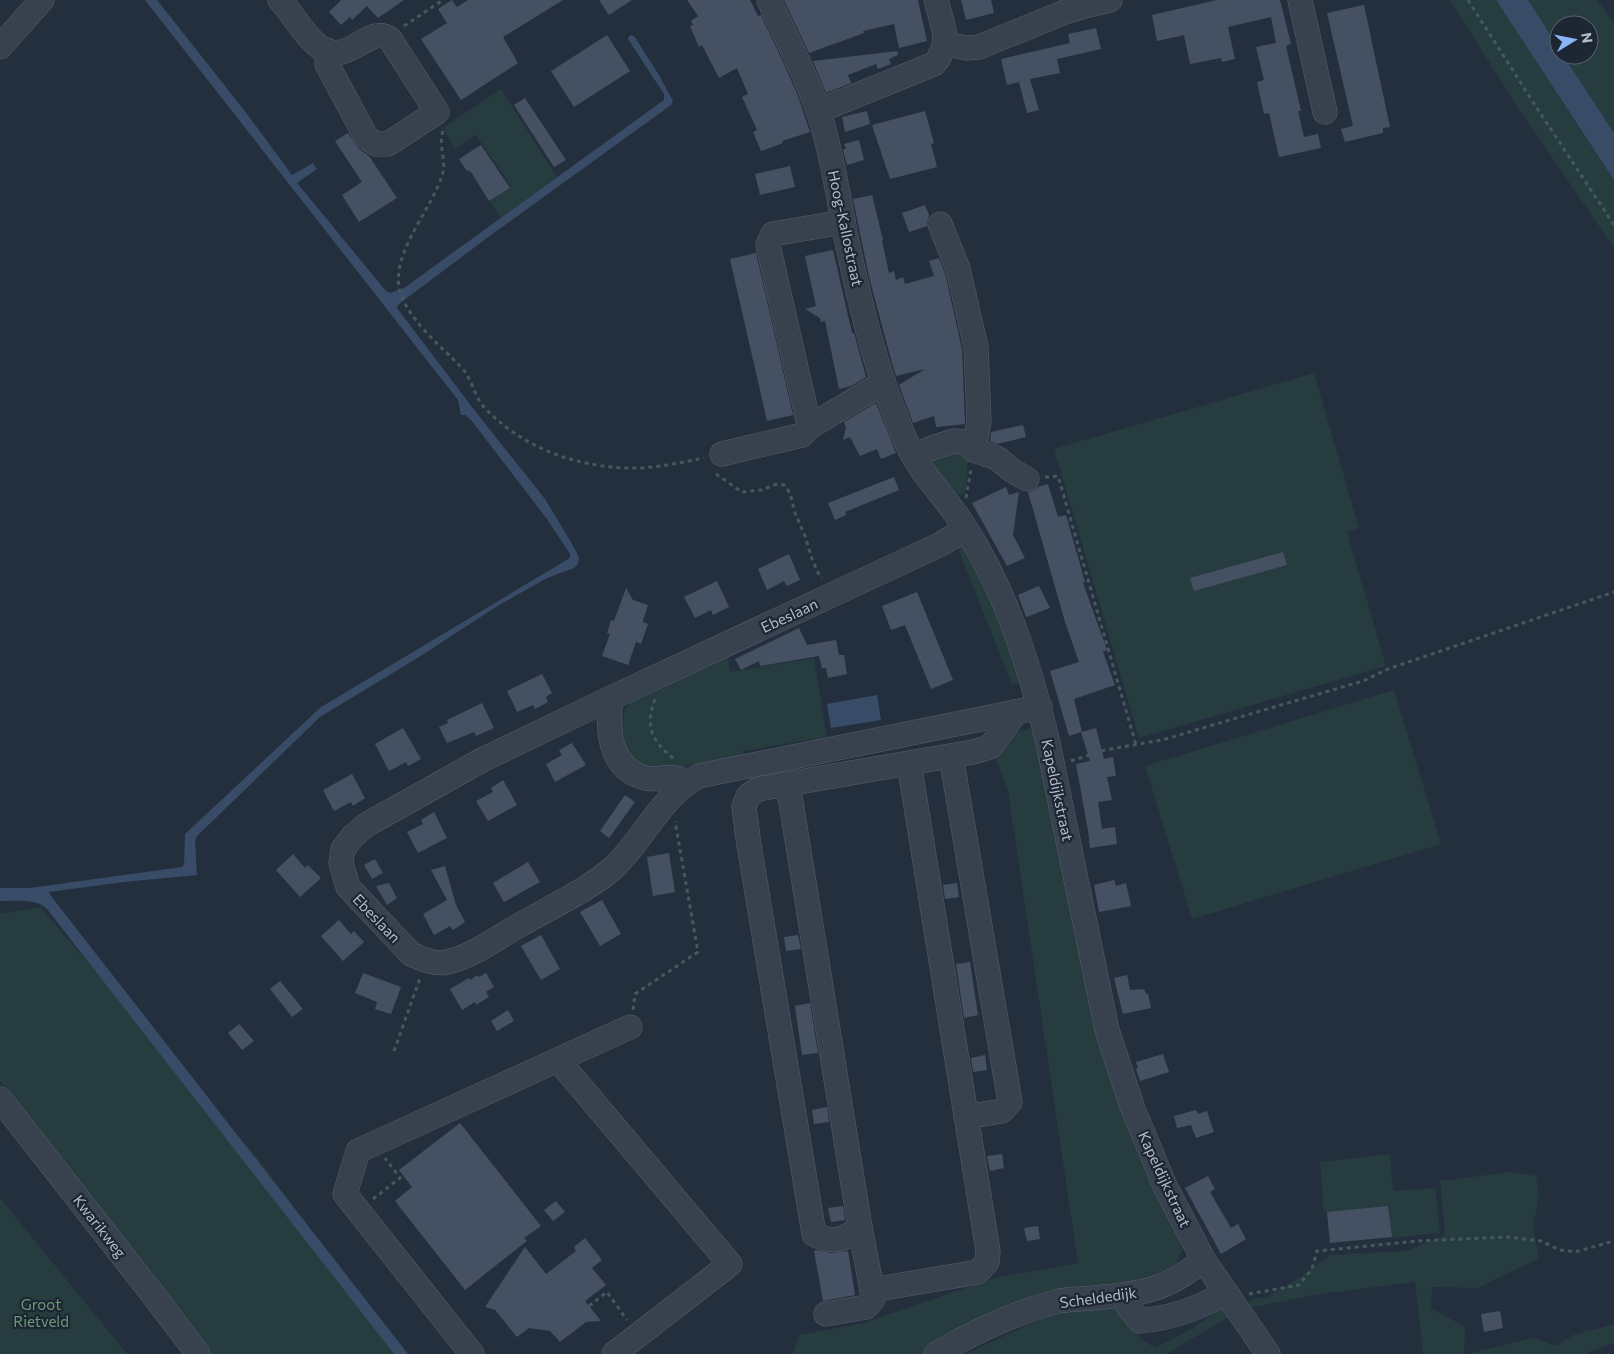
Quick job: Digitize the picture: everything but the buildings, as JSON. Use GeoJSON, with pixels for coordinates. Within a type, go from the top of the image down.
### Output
{"type":"FeatureCollection","features":[{"type":"Feature","properties":{"kind":"street"},"geometry":{"type":"LineString","coordinates":[[0,47],[42,0]]}},
{"type":"Feature","properties":{"kind":"street"},"geometry":{"type":"LineString","coordinates":[[280,0],[318,46],[335,53],[344,52],[372,36],[386,36],[390,39],[437,112],[388,144],[376,144],[366,137],[327,64],[327,50]]}},
{"type":"Feature","properties":{"kind":"street","name":"Hoog-Kallostraat"},"geometry":{"type":"LineString","coordinates":[[769,0],[818,111],[875,356],[883,383],[906,443],[915,458]]}},
{"type":"Feature","properties":{"kind":"street"},"geometry":{"type":"LineString","coordinates":[[818,111],[934,64],[940,57],[946,44],[936,0]]}},
{"type":"Feature","properties":{"kind":"street"},"geometry":{"type":"LineString","coordinates":[[946,44],[967,48],[978,47],[1065,12],[1110,0]]}},
{"type":"Feature","properties":{"kind":"street"},"geometry":{"type":"LineString","coordinates":[[1300,0],[1325,112]]}},
{"type":"Feature","properties":{"kind":"street"},"geometry":{"type":"LineString","coordinates":[[811,426],[806,416],[768,245],[773,234],[843,222]]}},
{"type":"Feature","properties":{"kind":"street"},"geometry":{"type":"LineString","coordinates":[[940,224],[958,270],[976,347],[979,421],[974,450]]}},
{"type":"Feature","properties":{"kind":"street"},"geometry":{"type":"LineString","coordinates":[[712,462],[802,435],[811,426],[883,383]]}},
{"type":"Feature","properties":{"kind":"street"},"geometry":{"type":"LineString","coordinates":[[915,458],[927,450],[954,441],[965,442],[974,450],[997,458],[1027,479]]}},
{"type":"Feature","properties":{"kind":"street","name":"Kapeldijkstraat"},"geometry":{"type":"LineString","coordinates":[[915,458],[962,522],[989,569],[1024,659],[1040,708],[1053,766],[1107,1030],[1133,1109],[1166,1188],[1203,1259],[1268,1354]]}},
{"type":"Feature","properties":{"kind":"street","name":"Ebeslaan"},"geometry":{"type":"LineString","coordinates":[[685,785],[628,853],[612,869],[593,883],[464,956],[448,962],[438,963],[411,954],[348,887],[341,863],[343,849],[353,836],[366,825],[482,760],[950,539],[962,522]]}},
{"type":"Feature","properties":{"kind":"street"},"geometry":{"type":"LineString","coordinates":[[610,698],[608,715],[609,734],[616,757],[628,769],[644,778],[676,778],[685,785],[1040,708]]}},
{"type":"Feature","properties":{"kind":"street"},"geometry":{"type":"LineString","coordinates":[[860,1226],[848,1237],[824,1240],[814,1234],[744,807],[748,796],[758,789],[974,752],[990,747],[1016,712]]}},
{"type":"Feature","properties":{"kind":"street"},"geometry":{"type":"LineString","coordinates":[[951,756],[1010,1102],[1002,1111],[966,1117]]}},
{"type":"Feature","properties":{"kind":"street"},"geometry":{"type":"LineString","coordinates":[[872,1290],[978,1272],[987,1262],[988,1250],[909,763]]}},
{"type":"Feature","properties":{"kind":"street"},"geometry":{"type":"LineString","coordinates":[[788,784],[873,1299],[866,1306],[826,1314]]}},
{"type":"Feature","properties":{"kind":"street"},"geometry":{"type":"LineString","coordinates":[[472,1354],[345,1194],[358,1151],[630,1027]]}},
{"type":"Feature","properties":{"kind":"street"},"geometry":{"type":"LineString","coordinates":[[558,1060],[730,1264],[614,1354]]}},
{"type":"Feature","properties":{"kind":"street","name":"Kwarikweg"},"geometry":{"type":"LineString","coordinates":[[0,1099],[198,1354]]}},
{"type":"Feature","properties":{"kind":"street","name":"Scheldedijk"},"geometry":{"type":"LineString","coordinates":[[936,1354],[969,1335],[1046,1305],[1060,1301],[1123,1294],[1163,1286],[1190,1271],[1203,1259]]}},
{"type":"Feature","properties":{"kind":"street"},"geometry":{"type":"LineString","coordinates":[[1123,1294],[1128,1306],[1140,1321],[1162,1319],[1184,1313],[1211,1302],[1232,1300]]}},
{"type":"Feature","properties":{"kind":"path"},"geometry":{"type":"LineString","coordinates":[[386,36],[443,0]]}},
{"type":"Feature","properties":{"kind":"path"},"geometry":{"type":"LineString","coordinates":[[1468,0],[1614,225]]}},
{"type":"Feature","properties":{"kind":"path"},"geometry":{"type":"LineString","coordinates":[[437,112],[445,126],[440,140],[444,170],[436,191],[413,232],[404,256],[399,275],[400,288],[405,302],[419,324],[466,372],[484,408],[524,440],[583,464],[617,467],[662,466],[699,459],[712,462],[742,492],[761,490],[777,484],[784,486],[790,493],[795,513],[820,577],[828,582],[837,592]]}},
{"type":"Feature","properties":{"kind":"path"},"geometry":{"type":"LineString","coordinates":[[962,522],[974,450]]}},
{"type":"Feature","properties":{"kind":"path"},"geometry":{"type":"LineString","coordinates":[[699,459],[712,462]]}},
{"type":"Feature","properties":{"kind":"path"},"geometry":{"type":"LineString","coordinates":[[1027,479],[1058,476],[1136,744]]}},
{"type":"Feature","properties":{"kind":"path"},"geometry":{"type":"LineString","coordinates":[[1053,766],[1105,750],[1162,740],[1363,681],[1388,669],[1614,592]]}},
{"type":"Feature","properties":{"kind":"path"},"geometry":{"type":"LineString","coordinates":[[630,1027],[635,994],[698,952],[685,785],[653,738],[650,723],[651,709],[668,671]]}},
{"type":"Feature","properties":{"kind":"path"},"geometry":{"type":"LineString","coordinates":[[394,1051],[426,960]]}},
{"type":"Feature","properties":{"kind":"path"},"geometry":{"type":"LineString","coordinates":[[358,1211],[400,1178],[374,1144]]}},
{"type":"Feature","properties":{"kind":"path"},"geometry":{"type":"LineString","coordinates":[[1232,1300],[1299,1285],[1312,1269],[1316,1251],[1418,1241],[1507,1237],[1541,1241],[1560,1250],[1575,1252],[1614,1241]]}},
{"type":"Feature","properties":{"kind":"path"},"geometry":{"type":"LineString","coordinates":[[589,1306],[607,1292],[639,1334]]}},
{"type":"Feature","properties":{"kind":"green space"},"geometry":{"type":"Polygon","coordinates":[[[1450,0],[1496,0],[1614,180],[1614,248],[1518,108],[1450,0]]]}},
{"type":"Feature","properties":{"kind":"green space"},"geometry":{"type":"Polygon","coordinates":[[[1528,0],[1597,0],[1614,24],[1614,133],[1570,65],[1599,65],[1599,15],[1549,15],[1549,33],[1528,0]]]}},
{"type":"Feature","properties":{"kind":"green space"},"geometry":{"type":"Polygon","coordinates":[[[501,89],[557,177],[501,219],[490,201],[511,186],[476,135],[455,149],[443,128],[501,89]]]}},
{"type":"Feature","properties":{"kind":"green space"},"geometry":{"type":"Polygon","coordinates":[[[1314,373],[1359,528],[1347,532],[1386,666],[1139,738],[1054,449],[1314,373]]]}},
{"type":"Feature","properties":{"kind":"green space"},"geometry":{"type":"Polygon","coordinates":[[[957,448],[968,459],[964,494],[955,495],[935,470],[933,459],[957,448]]]}},
{"type":"Feature","properties":{"kind":"green space"},"geometry":{"type":"Polygon","coordinates":[[[962,545],[967,548],[1001,620],[998,622],[1001,628],[1004,627],[1022,677],[1019,683],[1012,685],[957,546],[962,545]]]}},
{"type":"Feature","properties":{"kind":"green space"},"geometry":{"type":"Polygon","coordinates":[[[727,653],[730,672],[814,658],[827,737],[743,751],[743,756],[664,770],[648,769],[624,753],[618,723],[629,702],[727,653]]]}},
{"type":"Feature","properties":{"kind":"green space"},"geometry":{"type":"Polygon","coordinates":[[[1394,690],[1441,844],[1192,919],[1145,766],[1394,690]]]}},
{"type":"Feature","properties":{"kind":"green space"},"geometry":{"type":"Polygon","coordinates":[[[1034,728],[1050,795],[1182,1250],[1174,1269],[1167,1274],[927,1354],[793,1354],[799,1335],[864,1323],[994,1278],[1078,1263],[1008,791],[993,752],[1005,733],[1034,728]]]}},
{"type":"Feature","properties":{"kind":"green space"},"geometry":{"type":"Polygon","coordinates":[[[40,907],[258,1159],[404,1354],[211,1354],[160,1285],[0,1081],[0,914],[40,907]]]}},
{"type":"Feature","properties":{"kind":"green space"},"geometry":{"type":"Polygon","coordinates":[[[1390,1154],[1393,1191],[1435,1188],[1440,1233],[1391,1238],[1388,1207],[1324,1213],[1320,1162],[1390,1154]]]}},
{"type":"Feature","properties":{"kind":"green space"},"geometry":{"type":"Polygon","coordinates":[[[1511,1172],[1536,1176],[1539,1197],[1533,1225],[1539,1258],[1478,1288],[1432,1287],[1431,1308],[1465,1327],[1464,1354],[1423,1354],[1415,1282],[1313,1295],[1250,1308],[1251,1299],[1267,1297],[1302,1276],[1330,1255],[1406,1251],[1445,1235],[1440,1181],[1511,1172]]]}},
{"type":"Feature","properties":{"kind":"green space","name":"Groot Rietveld"},"geometry":{"type":"Polygon","coordinates":[[[0,1198],[127,1354],[0,1354],[0,1198]]]}},
{"type":"Feature","properties":{"kind":"green space"},"geometry":{"type":"Polygon","coordinates":[[[1224,1304],[1232,1315],[1166,1354],[965,1354],[1056,1312],[1107,1305],[1121,1308],[1129,1317],[1140,1338],[1155,1348],[1183,1334],[1224,1304]]]}},
{"type":"Feature","properties":{"kind":"green space"},"geometry":{"type":"Polygon","coordinates":[[[1614,1324],[1614,1343],[1588,1352],[1588,1354],[1467,1354],[1533,1338],[1556,1346],[1573,1335],[1614,1324]]]}},
{"type":"Feature","properties":{"kind":"water"},"geometry":{"type":"Polygon","coordinates":[[[145,0],[157,0],[244,110],[292,175],[313,163],[317,169],[297,183],[386,291],[390,293],[404,288],[664,100],[664,94],[628,39],[630,35],[634,36],[673,101],[671,105],[399,304],[397,308],[545,499],[575,549],[579,558],[578,564],[574,568],[547,578],[499,605],[419,657],[320,717],[197,836],[195,841],[197,875],[49,892],[408,1354],[394,1354],[47,909],[37,903],[0,901],[0,888],[30,888],[182,867],[184,864],[185,834],[321,707],[570,558],[570,554],[547,519],[471,420],[465,415],[461,415],[458,400],[145,0]]]}},
{"type":"Feature","properties":{"kind":"water"},"geometry":{"type":"Polygon","coordinates":[[[1496,0],[1528,0],[1549,33],[1549,65],[1570,65],[1614,133],[1614,180],[1496,0]]]}},
{"type":"Feature","properties":{"kind":"water"},"geometry":{"type":"Polygon","coordinates":[[[877,695],[881,720],[831,728],[827,704],[877,695]]]}}]}
